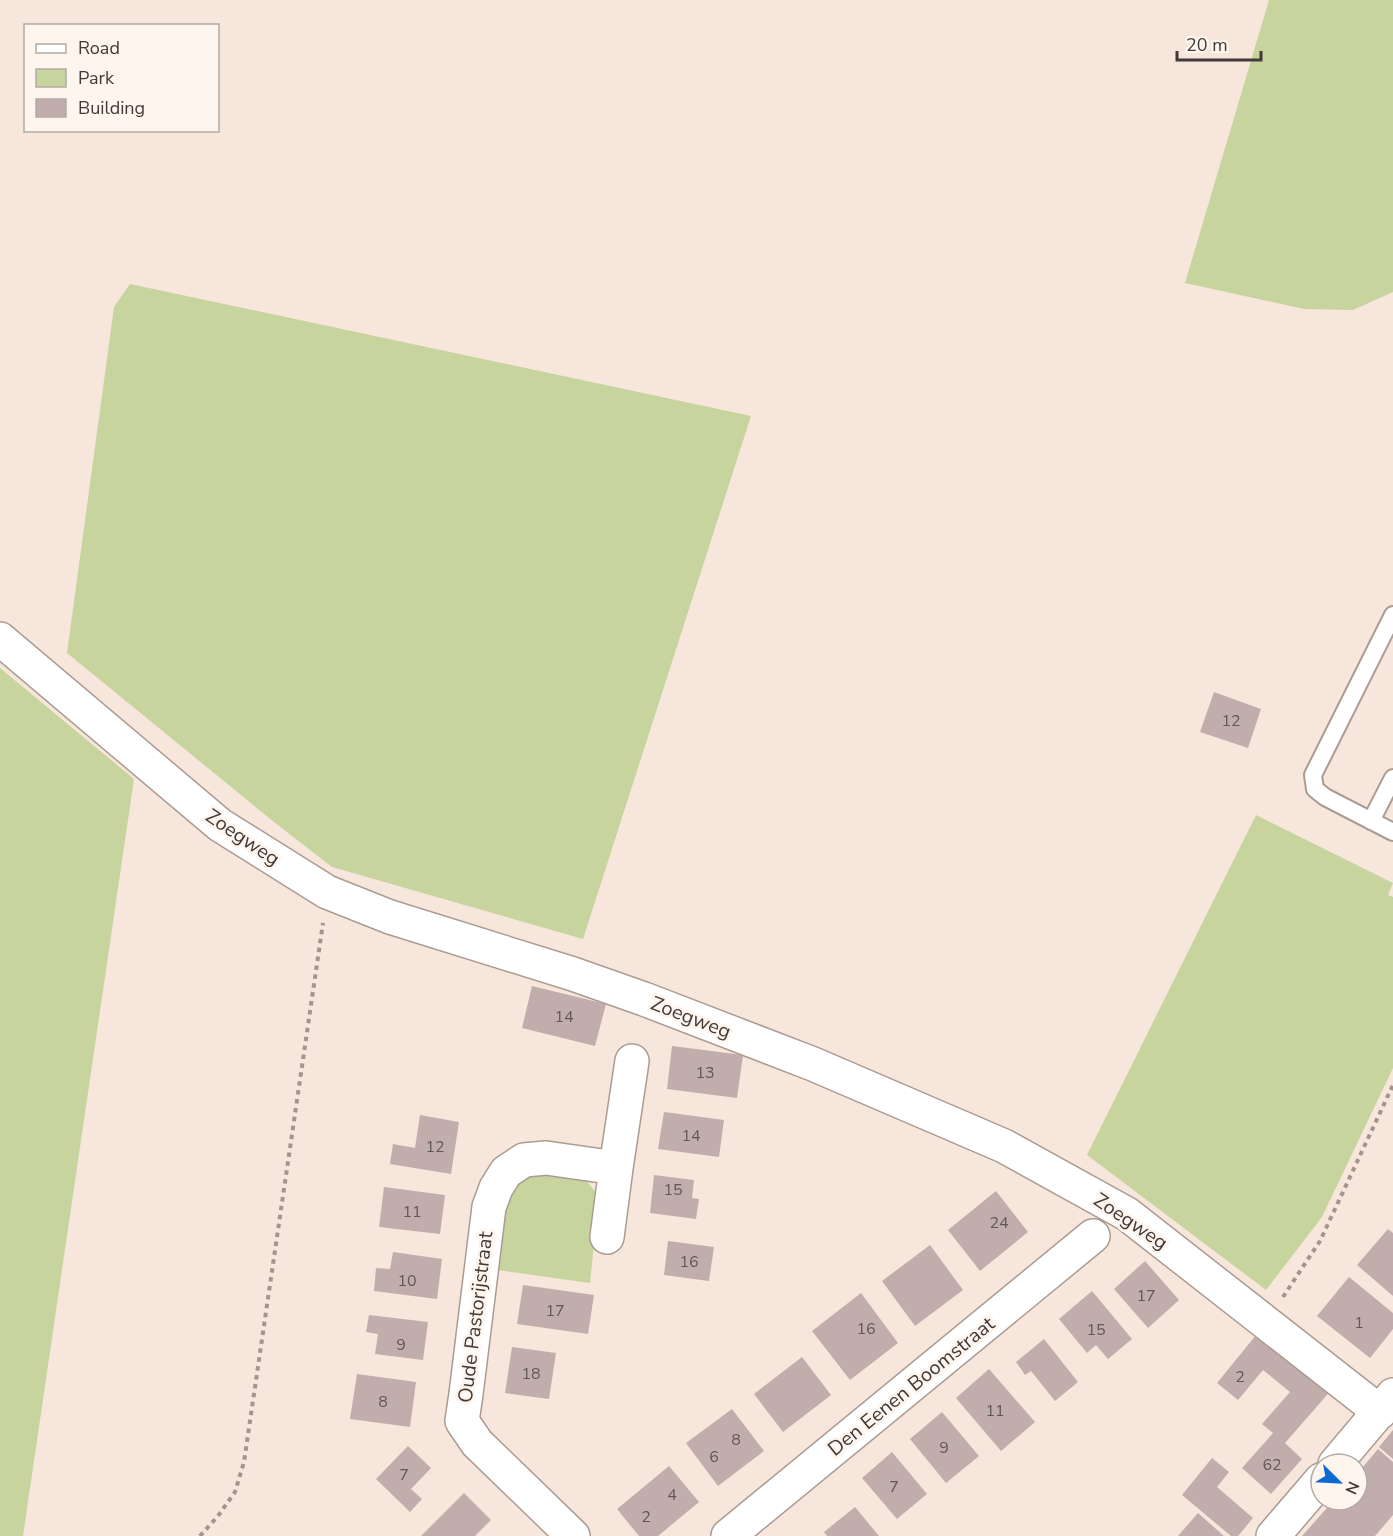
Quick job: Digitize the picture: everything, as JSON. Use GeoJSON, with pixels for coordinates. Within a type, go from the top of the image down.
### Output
{"type":"FeatureCollection","features":[{"type":"Feature","properties":{"kind":"street","name":"Zoegweg"},"geometry":{"type":"LineString","coordinates":[[0,639],[220,825],[327,892],[390,917],[573,974],[644,999],[813,1064],[1004,1146],[1127,1214],[1264,1321],[1386,1403]]}},
{"type":"Feature","properties":{"kind":"street"},"geometry":{"type":"LineString","coordinates":[[607,1237],[632,1061]]}},
{"type":"Feature","properties":{"kind":"street","name":"Oude Pastorijstraat"},"geometry":{"type":"LineString","coordinates":[[573,1536],[477,1443],[462,1421],[489,1207],[495,1188],[506,1172],[524,1160],[546,1158],[616,1168]]}},
{"type":"Feature","properties":{"kind":"street","name":"Den Eenen Boomstraat"},"geometry":{"type":"LineString","coordinates":[[728,1536],[1094,1236]]}},
{"type":"Feature","properties":{"kind":"street"},"geometry":{"type":"LineString","coordinates":[[1345,1452],[1386,1403]]}},
{"type":"Feature","properties":{"kind":"street"},"geometry":{"type":"LineString","coordinates":[[1273,1536],[1309,1494]]}},
{"type":"Feature","properties":{"kind":"lane"},"geometry":{"type":"LineString","coordinates":[[1393,615],[1313,775],[1315,789],[1325,797],[1393,832]]}},
{"type":"Feature","properties":{"kind":"lane"},"geometry":{"type":"LineString","coordinates":[[1371,821],[1393,778]]}},
{"type":"Feature","properties":{"kind":"path"},"geometry":{"type":"LineString","coordinates":[[200,1536],[235,1492],[244,1462],[327,892]]}},
{"type":"Feature","properties":{"kind":"path"},"geometry":{"type":"LineString","coordinates":[[1264,1321],[1276,1308],[1320,1241],[1393,1086]]}},
{"type":"Feature","properties":{"kind":"green space"},"geometry":{"type":"Polygon","coordinates":[[[1269,0],[1393,0],[1393,292],[1353,310],[1304,309],[1185,283],[1269,0]]]}},
{"type":"Feature","properties":{"kind":"green space"},"geometry":{"type":"Polygon","coordinates":[[[130,284],[751,416],[583,939],[332,867],[67,653],[114,307],[130,284]]]}},
{"type":"Feature","properties":{"kind":"green space"},"geometry":{"type":"Polygon","coordinates":[[[0,668],[134,779],[23,1536],[0,1536],[0,668]]]}},
{"type":"Feature","properties":{"kind":"green space"},"geometry":{"type":"Polygon","coordinates":[[[1256,815],[1393,883],[1388,895],[1393,897],[1393,1068],[1322,1217],[1266,1290],[1087,1155],[1256,815]]]}},
{"type":"Feature","properties":{"kind":"green space"},"geometry":{"type":"Polygon","coordinates":[[[525,1173],[583,1177],[599,1196],[590,1283],[491,1269],[499,1202],[525,1173]]]}},
{"type":"Feature","properties":{"kind":"building"},"geometry":{"type":"Polygon","coordinates":[[[1214,692],[1261,709],[1248,748],[1200,732],[1214,692]]]}},
{"type":"Feature","properties":{"kind":"building"},"geometry":{"type":"Polygon","coordinates":[[[532,986],[606,1004],[595,1046],[522,1028],[532,986]]]}},
{"type":"Feature","properties":{"kind":"building"},"geometry":{"type":"Polygon","coordinates":[[[672,1046],[743,1055],[737,1098],[667,1089],[672,1046]]]}},
{"type":"Feature","properties":{"kind":"building"},"geometry":{"type":"Polygon","coordinates":[[[664,1112],[724,1120],[719,1157],[658,1149],[664,1112]]]}},
{"type":"Feature","properties":{"kind":"building"},"geometry":{"type":"Polygon","coordinates":[[[420,1115],[459,1122],[451,1174],[390,1164],[393,1144],[415,1148],[420,1115]]]}},
{"type":"Feature","properties":{"kind":"building"},"geometry":{"type":"Polygon","coordinates":[[[654,1175],[694,1180],[692,1198],[699,1199],[696,1219],[650,1213],[654,1175]]]}},
{"type":"Feature","properties":{"kind":"building"},"geometry":{"type":"Polygon","coordinates":[[[384,1187],[445,1195],[440,1234],[379,1227],[384,1187]]]}},
{"type":"Feature","properties":{"kind":"building"},"geometry":{"type":"Polygon","coordinates":[[[996,1191],[1028,1232],[980,1271],[948,1230],[996,1191]]]}},
{"type":"Feature","properties":{"kind":"building"},"geometry":{"type":"Polygon","coordinates":[[[1388,1229],[1393,1233],[1393,1296],[1357,1265],[1388,1229]]]}},
{"type":"Feature","properties":{"kind":"building"},"geometry":{"type":"Polygon","coordinates":[[[668,1241],[714,1247],[709,1281],[664,1275],[668,1241]]]}},
{"type":"Feature","properties":{"kind":"building"},"geometry":{"type":"Polygon","coordinates":[[[930,1245],[963,1290],[915,1326],[882,1281],[930,1245]]]}},
{"type":"Feature","properties":{"kind":"building"},"geometry":{"type":"Polygon","coordinates":[[[393,1252],[442,1259],[437,1299],[374,1291],[376,1268],[390,1269],[393,1252]]]}},
{"type":"Feature","properties":{"kind":"building"},"geometry":{"type":"Polygon","coordinates":[[[1145,1261],[1179,1300],[1148,1328],[1114,1289],[1145,1261]]]}},
{"type":"Feature","properties":{"kind":"building"},"geometry":{"type":"Polygon","coordinates":[[[1349,1277],[1393,1313],[1393,1329],[1370,1358],[1317,1316],[1349,1277]]]}},
{"type":"Feature","properties":{"kind":"building"},"geometry":{"type":"Polygon","coordinates":[[[523,1285],[594,1295],[588,1334],[517,1324],[523,1285]]]}},
{"type":"Feature","properties":{"kind":"building"},"geometry":{"type":"Polygon","coordinates":[[[1092,1291],[1132,1339],[1108,1359],[1096,1345],[1087,1353],[1059,1319],[1092,1291]]]}},
{"type":"Feature","properties":{"kind":"building"},"geometry":{"type":"Polygon","coordinates":[[[861,1293],[898,1343],[850,1380],[812,1331],[861,1293]]]}},
{"type":"Feature","properties":{"kind":"building"},"geometry":{"type":"Polygon","coordinates":[[[369,1315],[428,1322],[423,1360],[375,1354],[378,1334],[366,1332],[369,1315]]]}},
{"type":"Feature","properties":{"kind":"building"},"geometry":{"type":"Polygon","coordinates":[[[1261,1329],[1333,1388],[1285,1443],[1302,1459],[1271,1494],[1242,1468],[1273,1433],[1262,1424],[1290,1392],[1263,1370],[1238,1400],[1217,1383],[1261,1329]]]}},
{"type":"Feature","properties":{"kind":"building"},"geometry":{"type":"Polygon","coordinates":[[[1044,1339],[1078,1382],[1055,1401],[1031,1371],[1025,1375],[1016,1362],[1044,1339]]]}},
{"type":"Feature","properties":{"kind":"building"},"geometry":{"type":"Polygon","coordinates":[[[512,1347],[556,1353],[549,1399],[505,1393],[512,1347]]]}},
{"type":"Feature","properties":{"kind":"building"},"geometry":{"type":"Polygon","coordinates":[[[802,1357],[831,1395],[783,1432],[754,1394],[802,1357]]]}},
{"type":"Feature","properties":{"kind":"building"},"geometry":{"type":"Polygon","coordinates":[[[989,1369],[1035,1422],[1001,1451],[956,1398],[989,1369]]]}},
{"type":"Feature","properties":{"kind":"building"},"geometry":{"type":"Polygon","coordinates":[[[357,1374],[416,1382],[410,1427],[350,1419],[357,1374]]]}},
{"type":"Feature","properties":{"kind":"building"},"geometry":{"type":"Polygon","coordinates":[[[732,1409],[764,1451],[718,1486],[686,1443],[732,1409]]]}},
{"type":"Feature","properties":{"kind":"building"},"geometry":{"type":"Polygon","coordinates":[[[942,1412],[979,1456],[946,1483],[910,1439],[942,1412]]]}},
{"type":"Feature","properties":{"kind":"building"},"geometry":{"type":"Polygon","coordinates":[[[1393,1430],[1393,1459],[1379,1447],[1393,1430]]]}},
{"type":"Feature","properties":{"kind":"building"},"geometry":{"type":"Polygon","coordinates":[[[408,1446],[431,1468],[411,1489],[422,1499],[410,1512],[376,1479],[408,1446]]]}},
{"type":"Feature","properties":{"kind":"building"},"geometry":{"type":"Polygon","coordinates":[[[1378,1449],[1393,1462],[1393,1515],[1375,1536],[1302,1536],[1323,1512],[1369,1512],[1369,1460],[1378,1449]]]}},
{"type":"Feature","properties":{"kind":"building"},"geometry":{"type":"Polygon","coordinates":[[[892,1452],[927,1494],[897,1519],[862,1478],[892,1452]]]}},
{"type":"Feature","properties":{"kind":"building"},"geometry":{"type":"Polygon","coordinates":[[[1212,1458],[1229,1472],[1217,1487],[1253,1518],[1238,1536],[1231,1536],[1182,1495],[1212,1458]]]}},
{"type":"Feature","properties":{"kind":"building"},"geometry":{"type":"Polygon","coordinates":[[[669,1466],[699,1502],[658,1536],[639,1536],[617,1509],[669,1466]]]}},
{"type":"Feature","properties":{"kind":"building"},"geometry":{"type":"Polygon","coordinates":[[[464,1493],[491,1520],[475,1536],[421,1536],[464,1493]]]}},
{"type":"Feature","properties":{"kind":"building"},"geometry":{"type":"Polygon","coordinates":[[[855,1507],[879,1536],[827,1536],[824,1532],[855,1507]]]}},
{"type":"Feature","properties":{"kind":"building"},"geometry":{"type":"Polygon","coordinates":[[[1198,1513],[1224,1536],[1178,1536],[1198,1513]]]}}]}
